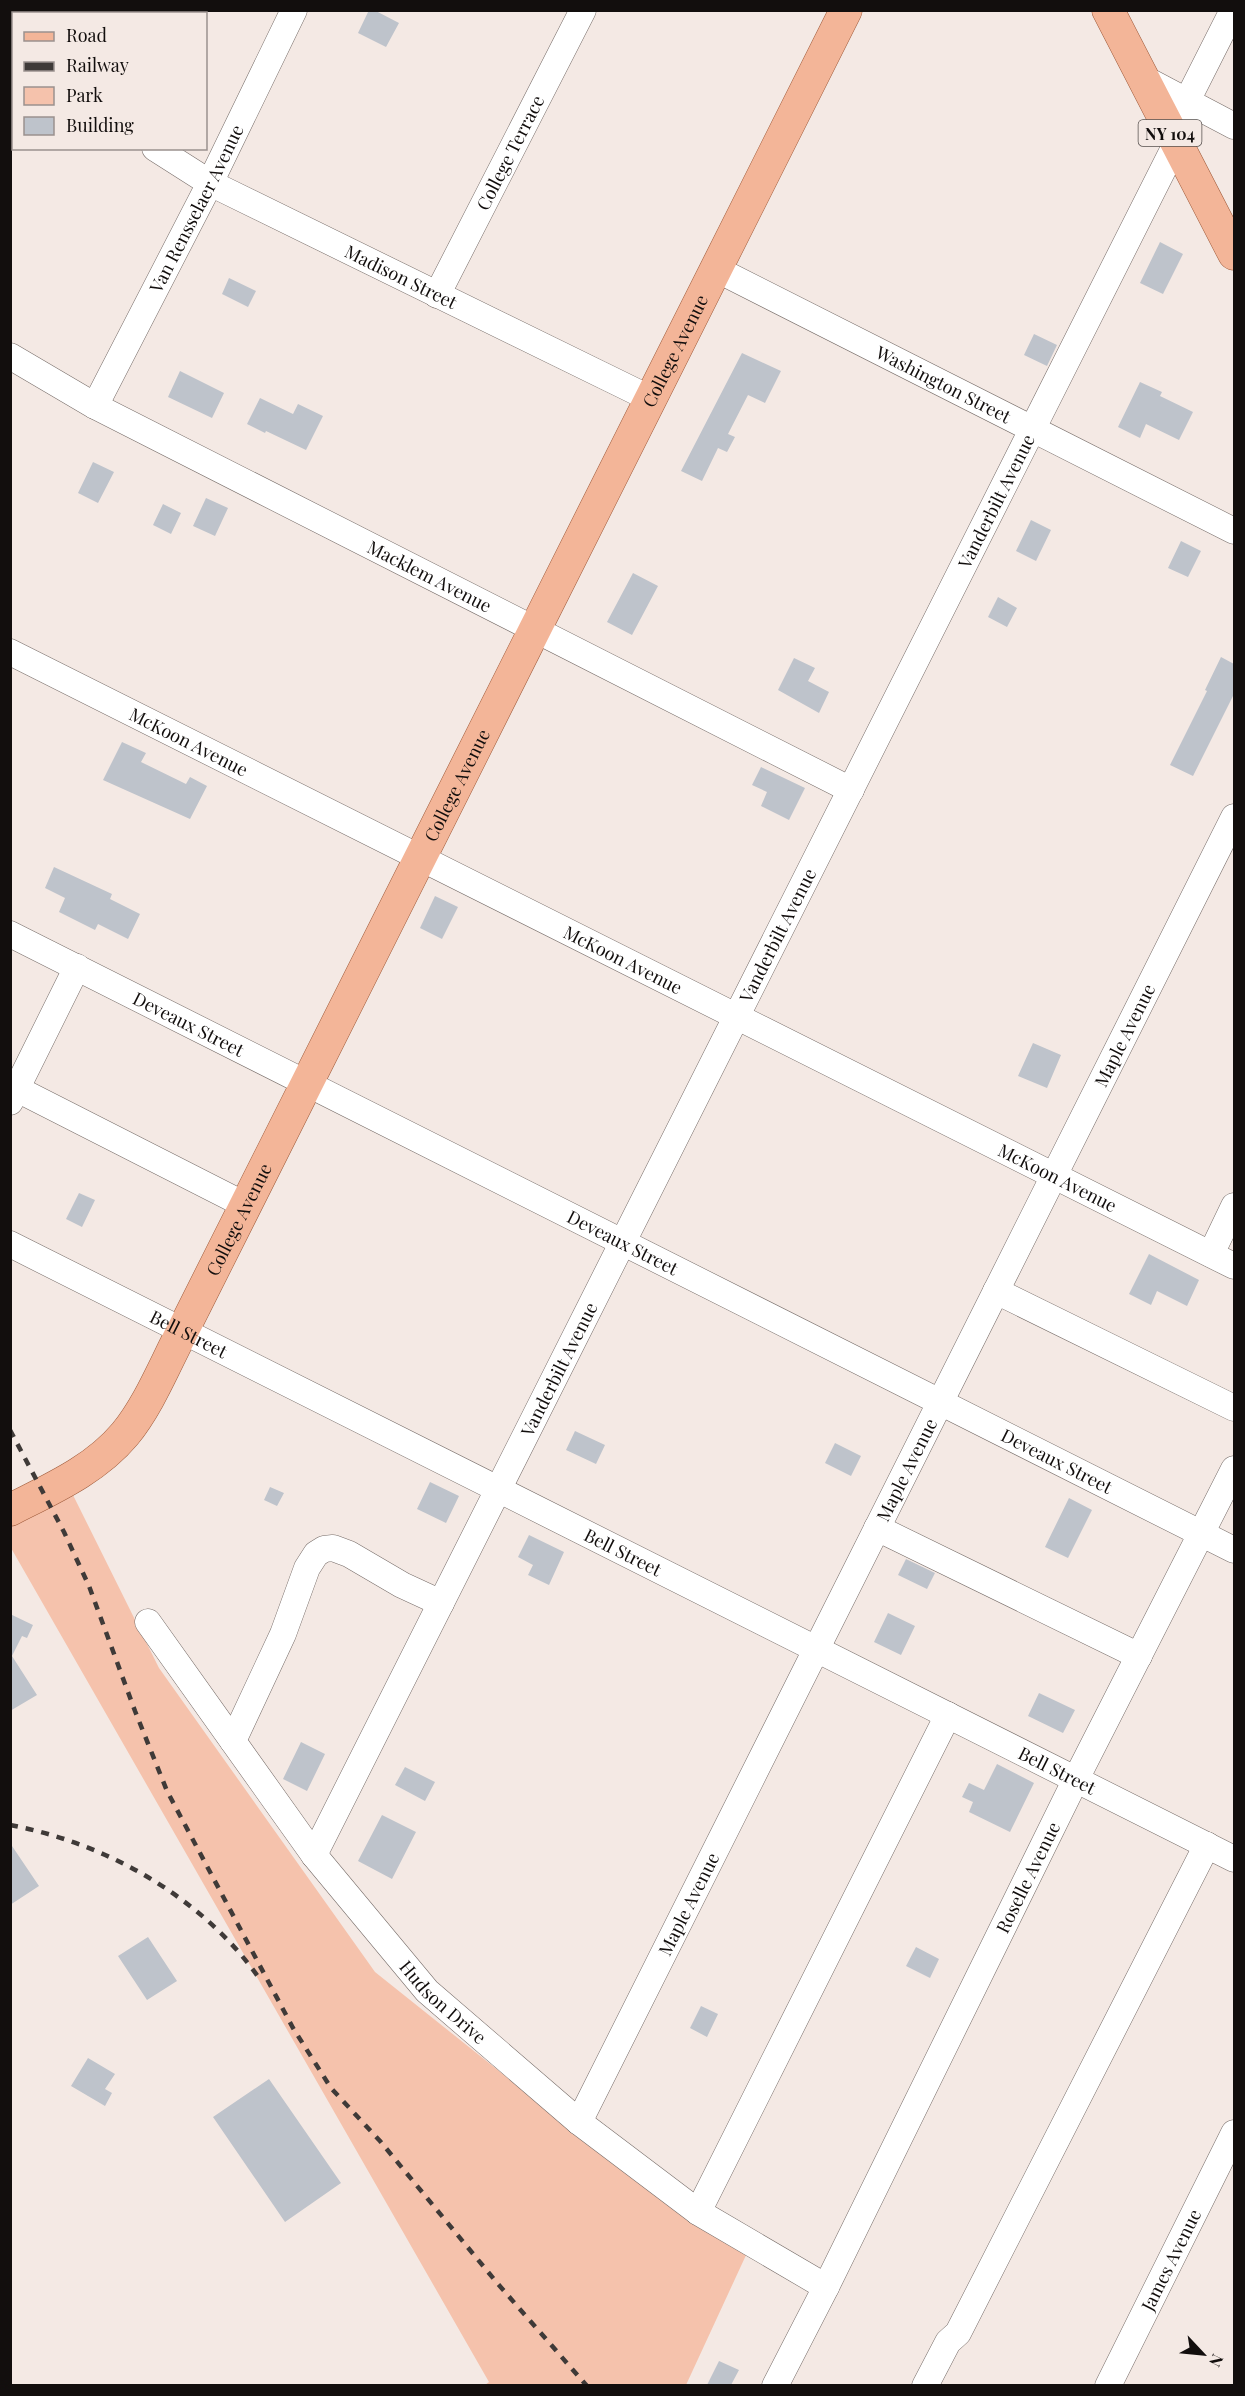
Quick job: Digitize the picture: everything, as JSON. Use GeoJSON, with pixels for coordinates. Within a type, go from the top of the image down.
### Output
{"type":"FeatureCollection","features":[{"type":"Feature","properties":{"kind":"main road","name":"College Avenue"},"geometry":{"type":"LineString","coordinates":[[10,1510],[80,1472],[117,1443],[137,1415],[183,1330],[846,10]]}},
{"type":"Feature","properties":{"kind":"main road","name":"NY 104"},"geometry":{"type":"LineString","coordinates":[[1108,10],[1234,254]]}},
{"type":"Feature","properties":{"kind":"street","name":"Van Rensselaer Avenue"},"geometry":{"type":"LineString","coordinates":[[95,406],[210,183],[294,10]]}},
{"type":"Feature","properties":{"kind":"street","name":"College Terrace"},"geometry":{"type":"LineString","coordinates":[[437,294],[583,10]]}},
{"type":"Feature","properties":{"kind":"street","name":"Vanderbilt Avenue"},"geometry":{"type":"LineString","coordinates":[[314,1855],[1176,144],[1187,101],[1233,10]]}},
{"type":"Feature","properties":{"kind":"street"},"geometry":{"type":"LineString","coordinates":[[1143,78],[1234,126]]}},
{"type":"Feature","properties":{"kind":"street","name":"Madison Street"},"geometry":{"type":"LineString","coordinates":[[158,150],[210,183],[651,399]]}},
{"type":"Feature","properties":{"kind":"street","name":"Washington Street"},"geometry":{"type":"LineString","coordinates":[[716,269],[1234,531]]}},
{"type":"Feature","properties":{"kind":"street","name":"Macklem Avenue"},"geometry":{"type":"LineString","coordinates":[[10,356],[95,406],[851,790]]}},
{"type":"Feature","properties":{"kind":"street","name":"McKoon Avenue"},"geometry":{"type":"LineString","coordinates":[[10,652],[1234,1266]]}},
{"type":"Feature","properties":{"kind":"street","name":"Maple Avenue"},"geometry":{"type":"LineString","coordinates":[[579,2121],[1234,817]]}},
{"type":"Feature","properties":{"kind":"street","name":"Deveaux Street"},"geometry":{"type":"LineString","coordinates":[[10,934],[1234,1550]]}},
{"type":"Feature","properties":{"kind":"street"},"geometry":{"type":"LineString","coordinates":[[77,968],[14,1095],[245,1205]]}},
{"type":"Feature","properties":{"kind":"street"},"geometry":{"type":"LineString","coordinates":[[1211,1254],[1234,1206]]}},
{"type":"Feature","properties":{"kind":"street","name":"Bell Street"},"geometry":{"type":"LineString","coordinates":[[10,1244],[1234,1859]]}},
{"type":"Feature","properties":{"kind":"street"},"geometry":{"type":"LineString","coordinates":[[996,1291],[1234,1408]]}},
{"type":"Feature","properties":{"kind":"street","name":"Roselle Avenue"},"geometry":{"type":"LineString","coordinates":[[775,2385],[826,2288],[1076,1779],[1234,1470]]}},
{"type":"Feature","properties":{"kind":"street"},"geometry":{"type":"LineString","coordinates":[[877,1528],[1139,1656]]}},
{"type":"Feature","properties":{"kind":"street"},"geometry":{"type":"LineString","coordinates":[[233,1741],[283,1634],[307,1568],[316,1554],[324,1549],[333,1548],[349,1554],[402,1585],[441,1603]]}},
{"type":"Feature","properties":{"kind":"street","name":"Hudson Drive"},"geometry":{"type":"LineString","coordinates":[[148,1622],[314,1855],[427,1991],[579,2121],[698,2212],[826,2288]]}},
{"type":"Feature","properties":{"kind":"street"},"geometry":{"type":"LineString","coordinates":[[698,2212],[948,1715]]}},
{"type":"Feature","properties":{"kind":"street"},"geometry":{"type":"LineString","coordinates":[[925,2385],[948,2342],[958,2333],[1207,1845]]}},
{"type":"Feature","properties":{"kind":"street","name":"James Avenue"},"geometry":{"type":"LineString","coordinates":[[1108,2385],[1234,2133]]}},
{"type":"Feature","properties":{"kind":"green space"},"geometry":{"type":"Polygon","coordinates":[[[72,1493],[159,1668],[375,1972],[628,2174],[747,2253],[686,2385],[485,2385],[489,2382],[11,1548],[10,1525],[72,1493]]]}},
{"type":"Feature","properties":{"kind":"building"},"geometry":{"type":"Polygon","coordinates":[[[369,10],[374,10],[399,23],[386,47],[358,33],[369,10]]]}},
{"type":"Feature","properties":{"kind":"building"},"geometry":{"type":"Polygon","coordinates":[[[1160,242],[1183,254],[1163,294],[1140,283],[1160,242]]]}},
{"type":"Feature","properties":{"kind":"building"},"geometry":{"type":"Polygon","coordinates":[[[229,278],[256,291],[248,307],[222,294],[229,278]]]}},
{"type":"Feature","properties":{"kind":"building"},"geometry":{"type":"Polygon","coordinates":[[[1034,334],[1057,345],[1047,366],[1024,355],[1034,334]]]}},
{"type":"Feature","properties":{"kind":"building"},"geometry":{"type":"Polygon","coordinates":[[[742,353],[781,371],[765,403],[748,395],[728,434],[735,437],[727,452],[718,448],[702,481],[681,471],[742,353]]]}},
{"type":"Feature","properties":{"kind":"building"},"geometry":{"type":"Polygon","coordinates":[[[180,371],[224,393],[212,418],[168,397],[180,371]]]}},
{"type":"Feature","properties":{"kind":"building"},"geometry":{"type":"Polygon","coordinates":[[[1140,382],[1162,392],[1160,396],[1193,412],[1179,440],[1146,424],[1140,438],[1118,427],[1140,382]]]}},
{"type":"Feature","properties":{"kind":"building"},"geometry":{"type":"Polygon","coordinates":[[[260,398],[293,414],[298,404],[323,416],[306,450],[247,424],[260,398]]]}},
{"type":"Feature","properties":{"kind":"building"},"geometry":{"type":"Polygon","coordinates":[[[93,462],[114,472],[98,503],[78,493],[93,462]]]}},
{"type":"Feature","properties":{"kind":"building"},"geometry":{"type":"Polygon","coordinates":[[[206,498],[228,508],[215,536],[193,526],[206,498]]]}},
{"type":"Feature","properties":{"kind":"building"},"geometry":{"type":"Polygon","coordinates":[[[163,504],[181,513],[171,534],[153,525],[163,504]]]}},
{"type":"Feature","properties":{"kind":"building"},"geometry":{"type":"Polygon","coordinates":[[[1031,520],[1051,530],[1036,561],[1016,551],[1031,520]]]}},
{"type":"Feature","properties":{"kind":"building"},"geometry":{"type":"Polygon","coordinates":[[[1181,541],[1201,551],[1188,577],[1168,568],[1181,541]]]}},
{"type":"Feature","properties":{"kind":"building"},"geometry":{"type":"Polygon","coordinates":[[[633,573],[658,586],[632,635],[607,622],[633,573]]]}},
{"type":"Feature","properties":{"kind":"building"},"geometry":{"type":"Polygon","coordinates":[[[998,597],[1017,608],[1007,627],[988,617],[998,597]]]}},
{"type":"Feature","properties":{"kind":"building"},"geometry":{"type":"Polygon","coordinates":[[[1221,657],[1234,664],[1234,694],[1193,776],[1170,765],[1207,691],[1205,690],[1221,657]]]}},
{"type":"Feature","properties":{"kind":"building"},"geometry":{"type":"Polygon","coordinates":[[[794,658],[815,668],[808,681],[829,692],[819,713],[778,690],[794,658]]]}},
{"type":"Feature","properties":{"kind":"building"},"geometry":{"type":"Polygon","coordinates":[[[122,742],[146,753],[141,762],[186,784],[190,777],[207,786],[190,819],[103,780],[122,742]]]}},
{"type":"Feature","properties":{"kind":"building"},"geometry":{"type":"Polygon","coordinates":[[[761,767],[805,788],[789,820],[761,806],[767,792],[752,785],[761,767]]]}},
{"type":"Feature","properties":{"kind":"building"},"geometry":{"type":"Polygon","coordinates":[[[54,867],[112,894],[110,899],[140,914],[128,939],[98,924],[95,930],[59,912],[65,898],[45,888],[54,867]]]}},
{"type":"Feature","properties":{"kind":"building"},"geometry":{"type":"Polygon","coordinates":[[[435,896],[458,907],[442,939],[420,928],[435,896]]]}},
{"type":"Feature","properties":{"kind":"building"},"geometry":{"type":"Polygon","coordinates":[[[1033,1043],[1061,1055],[1047,1088],[1018,1076],[1033,1043]]]}},
{"type":"Feature","properties":{"kind":"building"},"geometry":{"type":"Polygon","coordinates":[[[79,1193],[95,1200],[82,1227],[66,1219],[79,1193]]]}},
{"type":"Feature","properties":{"kind":"building"},"geometry":{"type":"Polygon","coordinates":[[[1149,1254],[1199,1280],[1187,1306],[1157,1291],[1151,1305],[1129,1294],[1149,1254]]]}},
{"type":"Feature","properties":{"kind":"building"},"geometry":{"type":"Polygon","coordinates":[[[575,1431],[605,1445],[596,1464],[566,1450],[575,1431]]]}},
{"type":"Feature","properties":{"kind":"building"},"geometry":{"type":"Polygon","coordinates":[[[835,1443],[861,1456],[851,1476],[825,1463],[835,1443]]]}},
{"type":"Feature","properties":{"kind":"building"},"geometry":{"type":"Polygon","coordinates":[[[430,1482],[459,1496],[446,1523],[417,1509],[430,1482]]]}},
{"type":"Feature","properties":{"kind":"building"},"geometry":{"type":"Polygon","coordinates":[[[270,1487],[284,1493],[277,1506],[264,1500],[270,1487]]]}},
{"type":"Feature","properties":{"kind":"building"},"geometry":{"type":"Polygon","coordinates":[[[1069,1498],[1092,1510],[1068,1558],[1045,1547],[1069,1498]]]}},
{"type":"Feature","properties":{"kind":"building"},"geometry":{"type":"Polygon","coordinates":[[[529,1535],[564,1552],[549,1585],[528,1575],[533,1565],[518,1557],[529,1535]]]}},
{"type":"Feature","properties":{"kind":"building"},"geometry":{"type":"Polygon","coordinates":[[[906,1559],[935,1573],[927,1589],[898,1575],[906,1559]]]}},
{"type":"Feature","properties":{"kind":"building"},"geometry":{"type":"Polygon","coordinates":[[[888,1613],[915,1626],[901,1655],[874,1642],[888,1613]]]}},
{"type":"Feature","properties":{"kind":"building"},"geometry":{"type":"Polygon","coordinates":[[[10,1614],[33,1625],[27,1638],[22,1636],[12,1656],[37,1695],[10,1711],[10,1614]]]}},
{"type":"Feature","properties":{"kind":"building"},"geometry":{"type":"Polygon","coordinates":[[[1039,1693],[1075,1710],[1063,1733],[1028,1716],[1039,1693]]]}},
{"type":"Feature","properties":{"kind":"building"},"geometry":{"type":"Polygon","coordinates":[[[301,1742],[325,1754],[307,1791],[283,1779],[301,1742]]]}},
{"type":"Feature","properties":{"kind":"building"},"geometry":{"type":"Polygon","coordinates":[[[997,1764],[1034,1783],[1010,1832],[969,1812],[973,1802],[962,1797],[969,1783],[984,1790],[997,1764]]]}},
{"type":"Feature","properties":{"kind":"building"},"geometry":{"type":"Polygon","coordinates":[[[405,1767],[435,1782],[425,1801],[395,1785],[405,1767]]]}},
{"type":"Feature","properties":{"kind":"building"},"geometry":{"type":"Polygon","coordinates":[[[382,1815],[416,1832],[392,1879],[358,1861],[382,1815]]]}},
{"type":"Feature","properties":{"kind":"building"},"geometry":{"type":"Polygon","coordinates":[[[10,1843],[39,1886],[10,1905],[10,1843]]]}},
{"type":"Feature","properties":{"kind":"building"},"geometry":{"type":"Polygon","coordinates":[[[148,1937],[177,1981],[147,2000],[118,1956],[148,1937]]]}},
{"type":"Feature","properties":{"kind":"building"},"geometry":{"type":"Polygon","coordinates":[[[916,1947],[939,1959],[930,1978],[906,1966],[916,1947]]]}},
{"type":"Feature","properties":{"kind":"building"},"geometry":{"type":"Polygon","coordinates":[[[701,2006],[718,2014],[707,2037],[690,2028],[701,2006]]]}},
{"type":"Feature","properties":{"kind":"building"},"geometry":{"type":"Polygon","coordinates":[[[88,2058],[115,2074],[105,2089],[112,2093],[105,2106],[71,2086],[88,2058]]]}},
{"type":"Feature","properties":{"kind":"building"},"geometry":{"type":"Polygon","coordinates":[[[269,2079],[341,2183],[285,2222],[213,2117],[269,2079]]]}},
{"type":"Feature","properties":{"kind":"building"},"geometry":{"type":"Polygon","coordinates":[[[719,2361],[739,2370],[731,2385],[707,2385],[719,2361]]]}},
{"type":"Feature","properties":{"kind":"railway"},"geometry":{"type":"LineString","coordinates":[[10,1430],[64,1532],[89,1586],[167,1791],[293,2028],[331,2088],[380,2141],[498,2284],[587,2386]]}},
{"type":"Feature","properties":{"kind":"railway"},"geometry":{"type":"LineString","coordinates":[[10,1825],[46,1833],[81,1845],[149,1878],[210,1922],[259,1978]]}}]}
